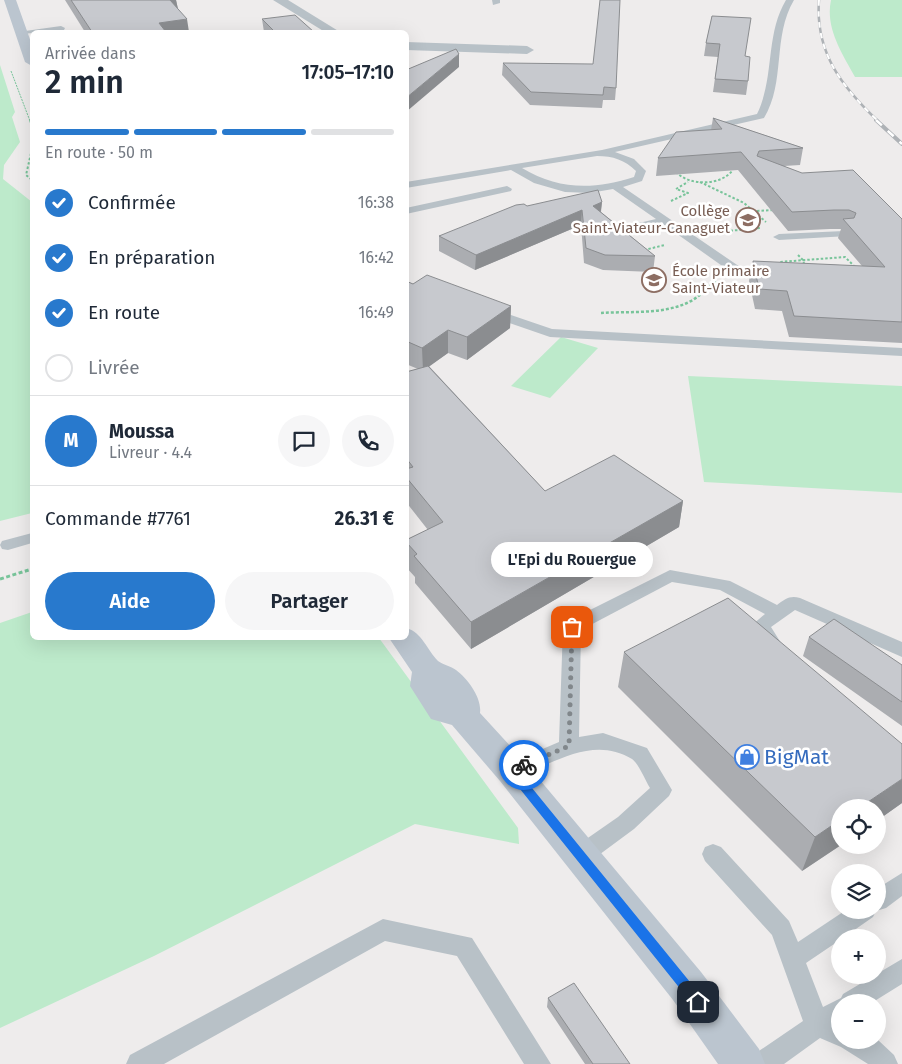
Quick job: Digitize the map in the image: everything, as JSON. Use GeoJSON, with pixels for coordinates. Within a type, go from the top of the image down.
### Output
{"type":"FeatureCollection","features":[{"type":"Feature","properties":{"kind":"main road"},"geometry":{"type":"LineString","coordinates":[[10,0],[30,56]]}},
{"type":"Feature","properties":{"kind":"main road"},"geometry":{"type":"LineString","coordinates":[[406,640],[428,670],[426,686],[443,710],[463,716],[512,771],[687,986],[744,1064]]}},
{"type":"Feature","properties":{"kind":"street"},"geometry":{"type":"LineString","coordinates":[[279,0],[330,30]]}},
{"type":"Feature","properties":{"kind":"street"},"geometry":{"type":"LineString","coordinates":[[409,46],[526,50]]}},
{"type":"Feature","properties":{"kind":"lane"},"geometry":{"type":"LineString","coordinates":[[409,184],[606,152],[761,116],[766,108],[778,33],[786,6],[790,0]]}},
{"type":"Feature","properties":{"kind":"lane"},"geometry":{"type":"LineString","coordinates":[[42,30],[61,28]]}},
{"type":"Feature","properties":{"kind":"lane"},"geometry":{"type":"LineString","coordinates":[[22,32],[30,31]]}},
{"type":"Feature","properties":{"kind":"lane"},"geometry":{"type":"LineString","coordinates":[[731,124],[748,131]]}},
{"type":"Feature","properties":{"kind":"lane"},"geometry":{"type":"LineString","coordinates":[[513,167],[541,183],[574,189],[617,187],[638,179],[641,171],[632,161],[606,152]]}},
{"type":"Feature","properties":{"kind":"lane"},"geometry":{"type":"LineString","coordinates":[[617,187],[739,272]]}},
{"type":"Feature","properties":{"kind":"lane"},"geometry":{"type":"LineString","coordinates":[[409,208],[507,189]]}},
{"type":"Feature","properties":{"kind":"lane"},"geometry":{"type":"LineString","coordinates":[[617,231],[664,221]]}},
{"type":"Feature","properties":{"kind":"lane"},"geometry":{"type":"LineString","coordinates":[[779,237],[844,234]]}},
{"type":"Feature","properties":{"kind":"lane"},"geometry":{"type":"LineString","coordinates":[[479,308],[550,333],[902,352]]}},
{"type":"Feature","properties":{"kind":"lane"},"geometry":{"type":"LineString","coordinates":[[8,545],[30,539]]}},
{"type":"Feature","properties":{"kind":"lane"},"geometry":{"type":"LineString","coordinates":[[569,746],[572,627],[670,576],[724,586],[778,613]]}},
{"type":"Feature","properties":{"kind":"lane"},"geometry":{"type":"LineString","coordinates":[[784,659],[760,626],[794,602],[902,650]]}},
{"type":"Feature","properties":{"kind":"lane"},"geometry":{"type":"LineString","coordinates":[[512,771],[569,746],[603,741],[640,754],[662,790],[626,823],[580,856]]}},
{"type":"Feature","properties":{"kind":"lane"},"geometry":{"type":"LineString","coordinates":[[713,854],[781,929],[817,1024],[831,1031]]}},
{"type":"Feature","properties":{"kind":"lane"},"geometry":{"type":"LineString","coordinates":[[886,895],[902,884]]}},
{"type":"Feature","properties":{"kind":"lane"},"geometry":{"type":"LineString","coordinates":[[792,959],[852,919]]}},
{"type":"Feature","properties":{"kind":"lane"},"geometry":{"type":"LineString","coordinates":[[140,1064],[383,930],[464,946],[538,1064]]}},
{"type":"Feature","properties":{"kind":"lane"},"geometry":{"type":"LineString","coordinates":[[864,994],[902,970]]}},
{"type":"Feature","properties":{"kind":"lane"},"geometry":{"type":"LineString","coordinates":[[762,1064],[831,1015]]}},
{"type":"Feature","properties":{"kind":"lane"},"geometry":{"type":"LineString","coordinates":[[870,1049],[885,1064]]}},
{"type":"Feature","properties":{"kind":"path"},"geometry":{"type":"LineString","coordinates":[[9,67],[30,121]]}},
{"type":"Feature","properties":{"kind":"path"},"geometry":{"type":"LineString","coordinates":[[30,154],[26,175],[30,178]]}},
{"type":"Feature","properties":{"kind":"path"},"geometry":{"type":"LineString","coordinates":[[674,170],[680,178],[688,182],[700,182],[727,177],[732,171]]}},
{"type":"Feature","properties":{"kind":"path"},"geometry":{"type":"LineString","coordinates":[[676,190],[688,182]]}},
{"type":"Feature","properties":{"kind":"path"},"geometry":{"type":"LineString","coordinates":[[700,182],[737,198]]}},
{"type":"Feature","properties":{"kind":"path"},"geometry":{"type":"LineString","coordinates":[[757,211],[782,210]]}},
{"type":"Feature","properties":{"kind":"path"},"geometry":{"type":"LineString","coordinates":[[595,314],[674,307],[692,301],[707,285],[739,272],[781,271],[779,262],[845,257],[857,269]]}},
{"type":"Feature","properties":{"kind":"path"},"geometry":{"type":"LineString","coordinates":[[825,259],[828,266]]}},
{"type":"Feature","properties":{"kind":"path"},"geometry":{"type":"LineString","coordinates":[[803,260],[807,272]]}},
{"type":"Feature","properties":{"kind":"path"},"geometry":{"type":"LineString","coordinates":[[0,579],[30,570]]}},
{"type":"Feature","properties":{"kind":"green space"},"geometry":{"type":"Polygon","coordinates":[[[831,0],[902,0],[902,77],[855,77],[836,40],[830,20],[831,0]]]}},
{"type":"Feature","properties":{"kind":"green space"},"geometry":{"type":"Polygon","coordinates":[[[0,65],[15,112],[12,117],[20,142],[4,165],[3,179],[30,200],[30,514],[0,521],[0,65]]]}},
{"type":"Feature","properties":{"kind":"green space"},"geometry":{"type":"Polygon","coordinates":[[[561,337],[598,348],[550,398],[511,386],[561,337]]]}},
{"type":"Feature","properties":{"kind":"green space"},"geometry":{"type":"Polygon","coordinates":[[[688,376],[902,386],[902,493],[704,482],[688,376]]]}},
{"type":"Feature","properties":{"kind":"green space"},"geometry":{"type":"Polygon","coordinates":[[[30,613],[30,640],[380,640],[518,828],[519,844],[415,824],[154,956],[0,1028],[0,623],[30,613]]]}},
{"type":"Feature","properties":{"kind":"building"},"geometry":{"type":"Polygon","coordinates":[[[71,0],[170,0],[187,19],[159,23],[164,30],[91,30],[71,0]]]}},
{"type":"Feature","properties":{"kind":"building"},"geometry":{"type":"Polygon","coordinates":[[[600,0],[620,0],[616,88],[604,87],[603,95],[531,92],[503,63],[593,64],[600,0]]]}},
{"type":"Feature","properties":{"kind":"building"},"geometry":{"type":"Polygon","coordinates":[[[295,15],[312,30],[273,30],[262,19],[295,15]]]}},
{"type":"Feature","properties":{"kind":"building"},"geometry":{"type":"Polygon","coordinates":[[[712,16],[751,18],[745,56],[750,57],[748,81],[715,79],[720,44],[706,43],[712,16]]]}},
{"type":"Feature","properties":{"kind":"building"},"geometry":{"type":"Polygon","coordinates":[[[456,49],[459,54],[409,96],[409,69],[456,49]]]}},
{"type":"Feature","properties":{"kind":"building"},"geometry":{"type":"Polygon","coordinates":[[[713,118],[803,148],[759,151],[757,156],[802,173],[853,170],[902,219],[902,322],[794,316],[787,291],[759,289],[753,261],[885,267],[843,219],[854,218],[856,213],[849,210],[792,212],[741,152],[658,158],[676,132],[722,129],[713,118]]]}},
{"type":"Feature","properties":{"kind":"building"},"geometry":{"type":"Polygon","coordinates":[[[598,190],[602,202],[593,206],[655,256],[605,255],[586,248],[582,210],[476,255],[439,236],[516,205],[524,204],[527,206],[598,190]]]}},
{"type":"Feature","properties":{"kind":"building"},"geometry":{"type":"Polygon","coordinates":[[[427,275],[511,306],[467,337],[448,330],[422,348],[409,342],[409,282],[413,284],[427,275]]]}},
{"type":"Feature","properties":{"kind":"building"},"geometry":{"type":"Polygon","coordinates":[[[428,366],[545,491],[614,455],[683,501],[471,622],[414,556],[417,554],[409,545],[409,539],[443,522],[409,481],[409,468],[413,467],[409,462],[409,371],[428,366]]]}},
{"type":"Feature","properties":{"kind":"building"},"geometry":{"type":"Polygon","coordinates":[[[728,598],[902,744],[902,779],[872,799],[831,799],[831,826],[815,837],[624,652],[728,598]]]}},
{"type":"Feature","properties":{"kind":"building"},"geometry":{"type":"Polygon","coordinates":[[[834,619],[902,665],[902,702],[809,637],[834,619]]]}},
{"type":"Feature","properties":{"kind":"building"},"geometry":{"type":"Polygon","coordinates":[[[574,983],[630,1064],[593,1064],[548,998],[574,983]]]}},
{"type":"Feature","properties":{"kind":"railway"},"geometry":{"type":"LineString","coordinates":[[819,0],[821,36],[833,67],[853,95],[878,121]]}},
{"type":"Feature","properties":{"kind":"railway"},"geometry":{"type":"LineString","coordinates":[[876,120],[902,144]]}},
{"type":"Feature","properties":{"kind":"way so far"},"geometry":{"type":"LineString","coordinates":[[524,765],[569,746],[572,627]]}},
{"type":"Feature","properties":{"kind":"place","name":"Collège Saint-Viateur-Canaguet"},"geometry":{"type":"Point","coordinates":[748,220]}},
{"type":"Feature","properties":{"kind":"place","name":"École primaire Saint-Viateur"},"geometry":{"type":"Point","coordinates":[654,280]}},
{"type":"Feature","properties":{"kind":"place","name":"L'Epi du Rouergue"},"geometry":{"type":"Point","coordinates":[572,627]}},
{"type":"Feature","properties":{"kind":"place","name":"BigMat"},"geometry":{"type":"Point","coordinates":[747,757]}},
{"type":"Feature","properties":{"kind":"route"},"geometry":{"type":"LineString","coordinates":[[524,765],[512,771],[698,1002]]}}]}
